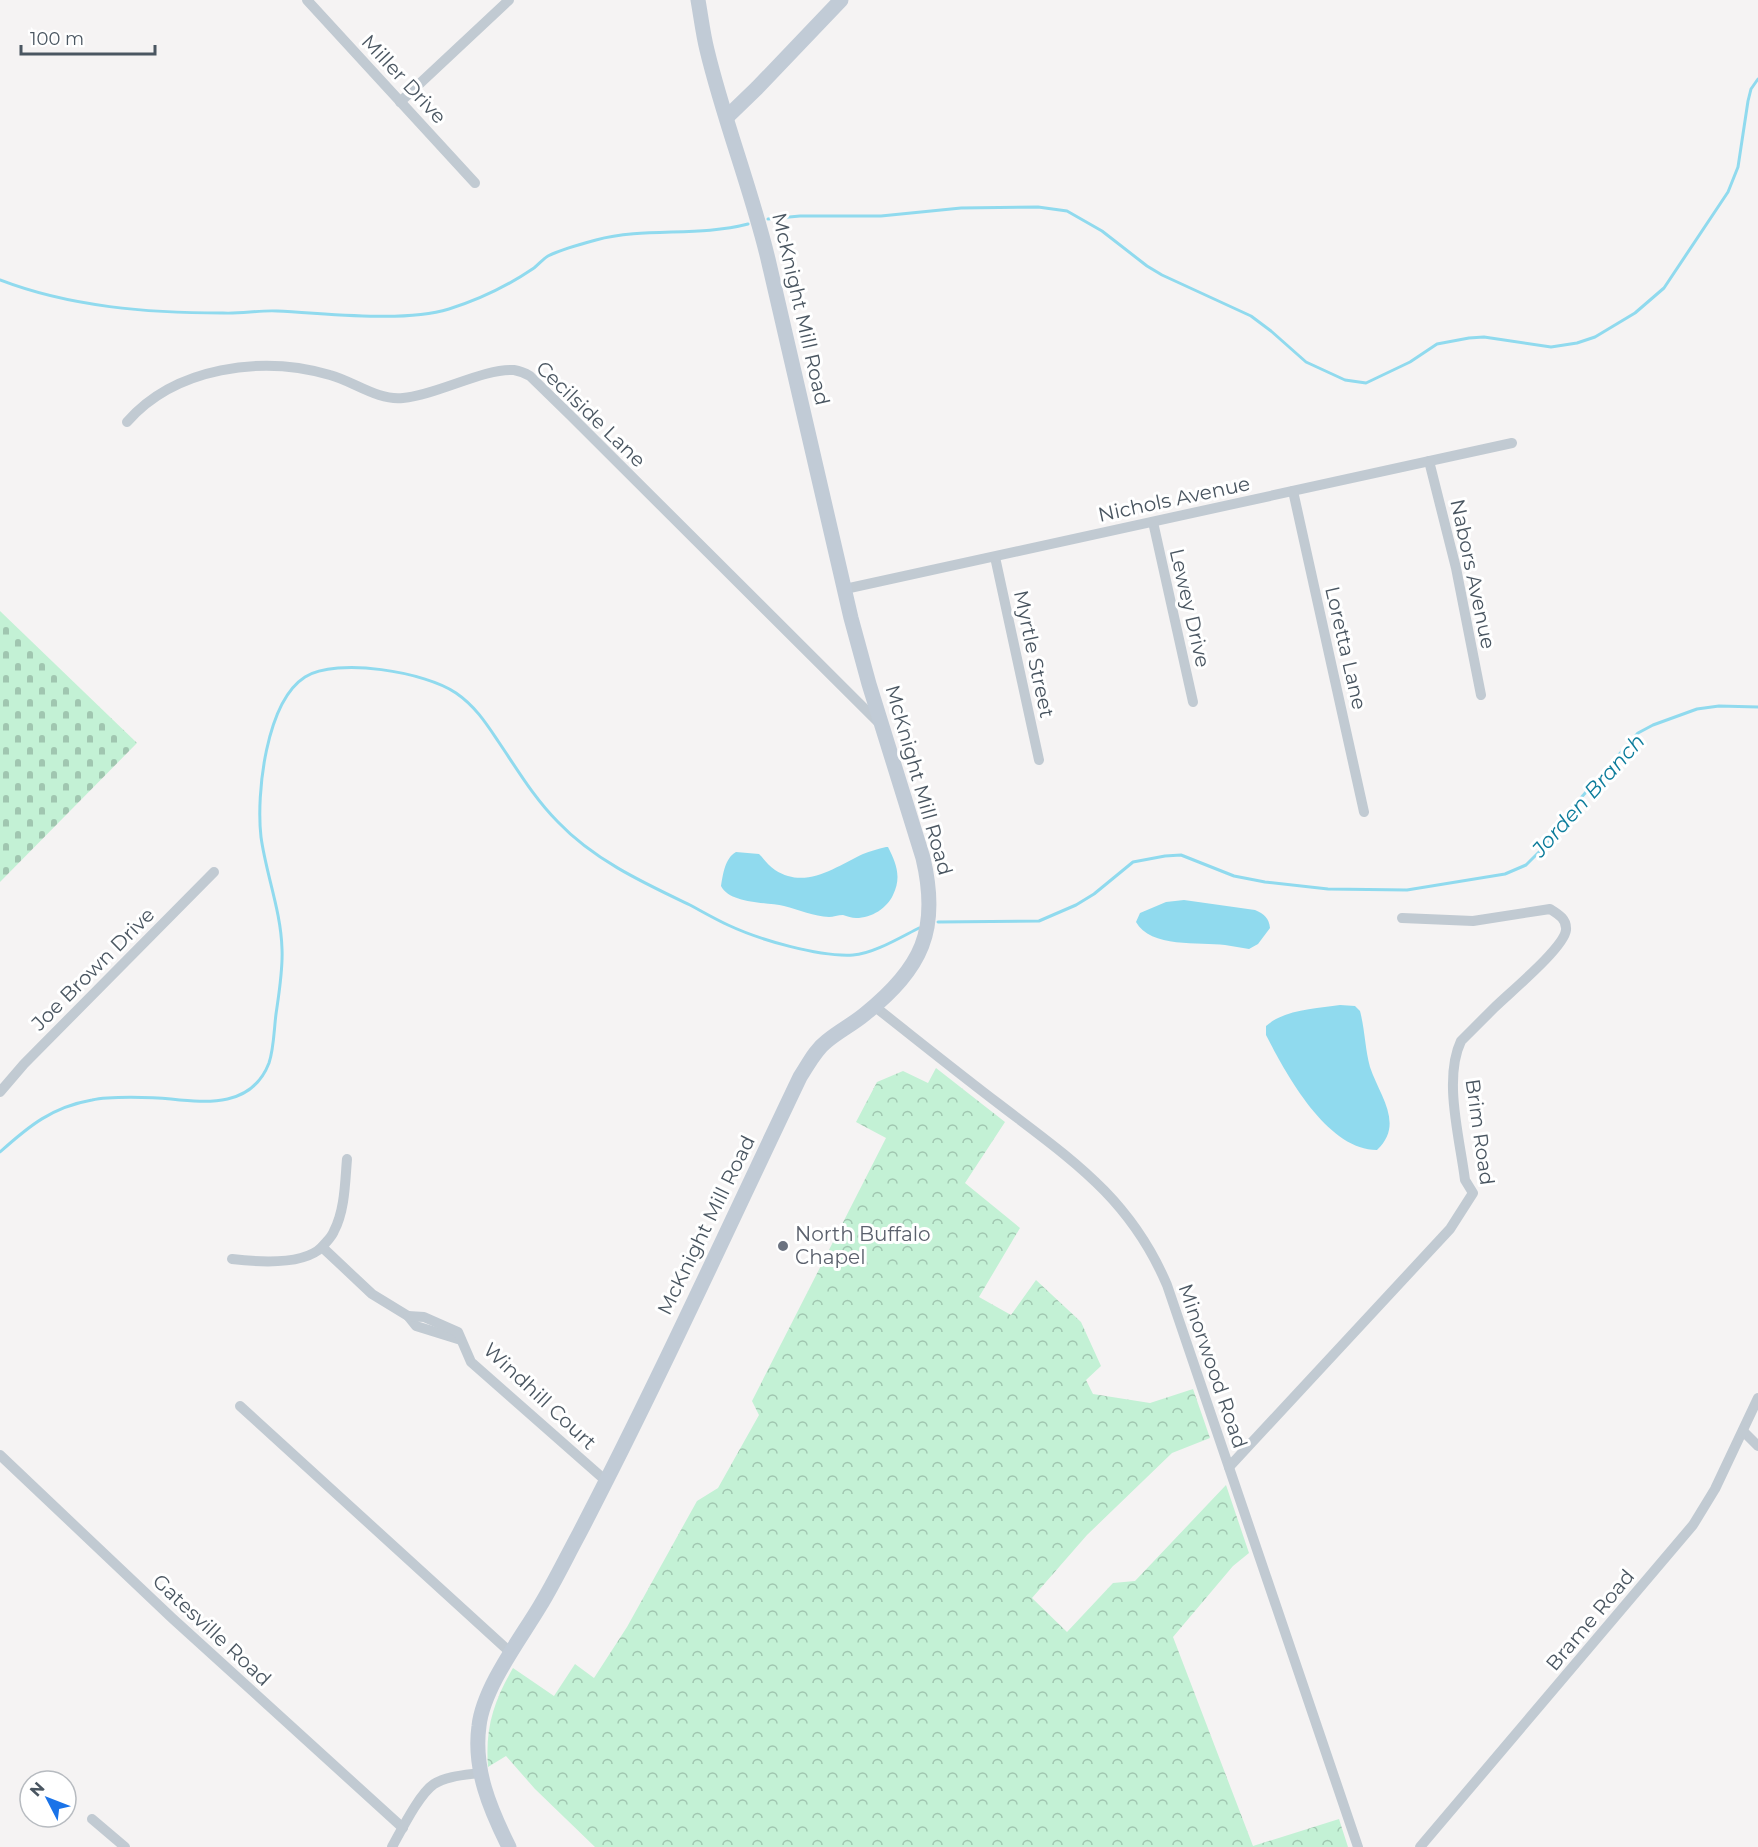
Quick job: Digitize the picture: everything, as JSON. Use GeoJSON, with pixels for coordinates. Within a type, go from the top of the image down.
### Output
{"type":"FeatureCollection","features":[{"type":"Feature","properties":{"kind":"street","name":"Miller Drive"},"geometry":{"type":"LineString","coordinates":[[307,0],[475,183]]}},
{"type":"Feature","properties":{"kind":"street"},"geometry":{"type":"LineString","coordinates":[[400,102],[510,0]]}},
{"type":"Feature","properties":{"kind":"street","name":"McKnight Mill Road"},"geometry":{"type":"LineString","coordinates":[[509,1847],[489,1801],[480,1773],[478,1727],[490,1692],[543,1602],[639,1414],[800,1077],[814,1054],[825,1042],[898,985],[915,961],[926,934],[930,906],[928,876],[867,676],[758,218],[706,48],[698,0]]}},
{"type":"Feature","properties":{"kind":"street"},"geometry":{"type":"LineString","coordinates":[[727,117],[841,0]]}},
{"type":"Feature","properties":{"kind":"street","name":"Cecilside Lane"},"geometry":{"type":"LineString","coordinates":[[127,422],[147,402],[176,384],[203,375],[242,368],[288,367],[317,371],[333,375],[381,395],[402,398],[438,390],[504,370],[524,373],[531,376],[780,627],[883,726]]}},
{"type":"Feature","properties":{"kind":"street","name":"Nichols Avenue"},"geometry":{"type":"LineString","coordinates":[[845,589],[1512,443]]}},
{"type":"Feature","properties":{"kind":"street","name":"Nabors Avenue"},"geometry":{"type":"LineString","coordinates":[[1429,461],[1456,568],[1481,695]]}},
{"type":"Feature","properties":{"kind":"street","name":"Loretta Lane"},"geometry":{"type":"LineString","coordinates":[[1293,491],[1364,812]]}},
{"type":"Feature","properties":{"kind":"street","name":"Lewey Drive"},"geometry":{"type":"LineString","coordinates":[[1153,522],[1193,702]]}},
{"type":"Feature","properties":{"kind":"street","name":"Myrtle Street"},"geometry":{"type":"LineString","coordinates":[[995,557],[1039,760]]}},
{"type":"Feature","properties":{"kind":"street","name":"Joe Brown Drive"},"geometry":{"type":"LineString","coordinates":[[0,1092],[24,1064],[214,872]]}},
{"type":"Feature","properties":{"kind":"street","name":"Brim Road"},"geometry":{"type":"LineString","coordinates":[[1229,1467],[1450,1229],[1473,1193],[1465,1180],[1452,1082],[1455,1054],[1461,1041],[1536,968],[1560,943],[1566,932],[1566,922],[1550,909],[1473,921],[1402,918]]}},
{"type":"Feature","properties":{"kind":"street","name":"Minorwood Road"},"geometry":{"type":"LineString","coordinates":[[874,1006],[1085,1172],[1125,1212],[1149,1247],[1167,1285],[1358,1847]]}},
{"type":"Feature","properties":{"kind":"street"},"geometry":{"type":"LineString","coordinates":[[232,1259],[259,1262],[288,1261],[318,1251],[334,1231],[340,1212],[345,1188],[347,1159]]}},
{"type":"Feature","properties":{"kind":"street","name":"Windhill Court"},"geometry":{"type":"LineString","coordinates":[[322,1247],[372,1294],[408,1316],[416,1326],[460,1336],[471,1362],[605,1480]]}},
{"type":"Feature","properties":{"kind":"street","name":"Brame Road"},"geometry":{"type":"LineString","coordinates":[[1420,1847],[1693,1525],[1715,1489],[1758,1398]]}},
{"type":"Feature","properties":{"kind":"street"},"geometry":{"type":"LineString","coordinates":[[240,1406],[511,1653]]}},
{"type":"Feature","properties":{"kind":"street"},"geometry":{"type":"LineString","coordinates":[[1743,1431],[1758,1446]]}},
{"type":"Feature","properties":{"kind":"street","name":"Gatesville Road"},"geometry":{"type":"LineString","coordinates":[[0,1455],[172,1618],[403,1828]]}},
{"type":"Feature","properties":{"kind":"street"},"geometry":{"type":"LineString","coordinates":[[392,1847],[433,1785],[442,1780],[480,1773]]}},
{"type":"Feature","properties":{"kind":"street"},"geometry":{"type":"LineString","coordinates":[[92,1819],[125,1847]]}},
{"type":"Feature","properties":{"kind":"green space"},"geometry":{"type":"Polygon","coordinates":[[[0,611],[137,743],[0,882],[0,611]]]}},
{"type":"Feature","properties":{"kind":"green space"},"geometry":{"type":"Polygon","coordinates":[[[936,1068],[1005,1122],[965,1183],[1020,1228],[979,1297],[1011,1315],[1036,1280],[1081,1322],[1101,1366],[1086,1380],[1093,1394],[1150,1403],[1193,1389],[1210,1438],[1172,1453],[1087,1535],[1032,1598],[1067,1632],[1113,1583],[1135,1581],[1226,1485],[1249,1553],[1233,1566],[1173,1637],[1253,1846],[1339,1819],[1348,1847],[595,1847],[535,1789],[506,1756],[488,1767],[488,1739],[492,1715],[513,1668],[554,1696],[575,1664],[594,1678],[627,1627],[697,1501],[718,1488],[759,1415],[752,1401],[886,1138],[856,1122],[877,1082],[903,1071],[928,1083],[936,1068]]]}},
{"type":"Feature","properties":{"kind":"water"},"geometry":{"type":"Polygon","coordinates":[[[886,847],[891,853],[897,870],[896,888],[887,904],[868,916],[856,918],[843,915],[829,917],[818,915],[784,906],[740,899],[726,892],[721,886],[727,862],[736,852],[759,854],[775,870],[798,878],[820,874],[863,854],[886,847]]]}},
{"type":"Feature","properties":{"kind":"water"},"geometry":{"type":"Polygon","coordinates":[[[1184,900],[1255,910],[1266,917],[1270,928],[1258,944],[1249,949],[1164,940],[1152,936],[1136,922],[1140,913],[1166,902],[1184,900]]]}},
{"type":"Feature","properties":{"kind":"water"},"geometry":{"type":"Polygon","coordinates":[[[1340,1005],[1355,1006],[1360,1011],[1370,1067],[1387,1109],[1389,1130],[1377,1150],[1359,1147],[1341,1138],[1325,1124],[1297,1089],[1266,1035],[1266,1026],[1282,1016],[1340,1005]]]}},
{"type":"Feature","properties":{"kind":"waterway"},"geometry":{"type":"LineString","coordinates":[[768,219],[800,216],[881,216],[961,208],[1038,207],[1067,211],[1102,231],[1162,275],[1251,316],[1306,362],[1345,380],[1366,383],[1410,362],[1437,344],[1484,337],[1551,347],[1577,343],[1595,337],[1635,313],[1664,288],[1728,192],[1738,167],[1751,89],[1758,79]]}},
{"type":"Feature","properties":{"kind":"waterway"},"geometry":{"type":"LineString","coordinates":[[0,280],[54,297],[138,310],[195,313],[270,311],[409,316],[449,309],[471,301],[514,280],[548,256],[590,242],[615,236],[710,230],[748,224]]}},
{"type":"Feature","properties":{"kind":"waterway","name":"Jorden Branch"},"geometry":{"type":"LineString","coordinates":[[0,1152],[42,1119],[78,1103],[119,1097],[214,1101],[240,1095],[252,1088],[261,1077],[269,1063],[272,1051],[282,957],[279,921],[261,837],[262,774],[266,750],[281,706],[292,689],[305,677],[319,671],[359,668],[403,673],[442,685],[456,693],[480,715],[533,793],[572,836],[620,870],[741,931],[807,950],[853,955],[878,948],[919,928]]}},
{"type":"Feature","properties":{"kind":"waterway","name":"Jorden Branch"},"geometry":{"type":"LineString","coordinates":[[938,922],[1039,921],[1076,905],[1094,894],[1133,862],[1165,856],[1181,855],[1234,876],[1328,889],[1407,890],[1505,874],[1526,865],[1544,847],[1572,808],[1638,733],[1697,709],[1719,706],[1758,707]]}},
{"type":"Feature","properties":{"kind":"place","name":"North Buffalo Chapel"},"geometry":{"type":"Point","coordinates":[783,1246]}}]}
